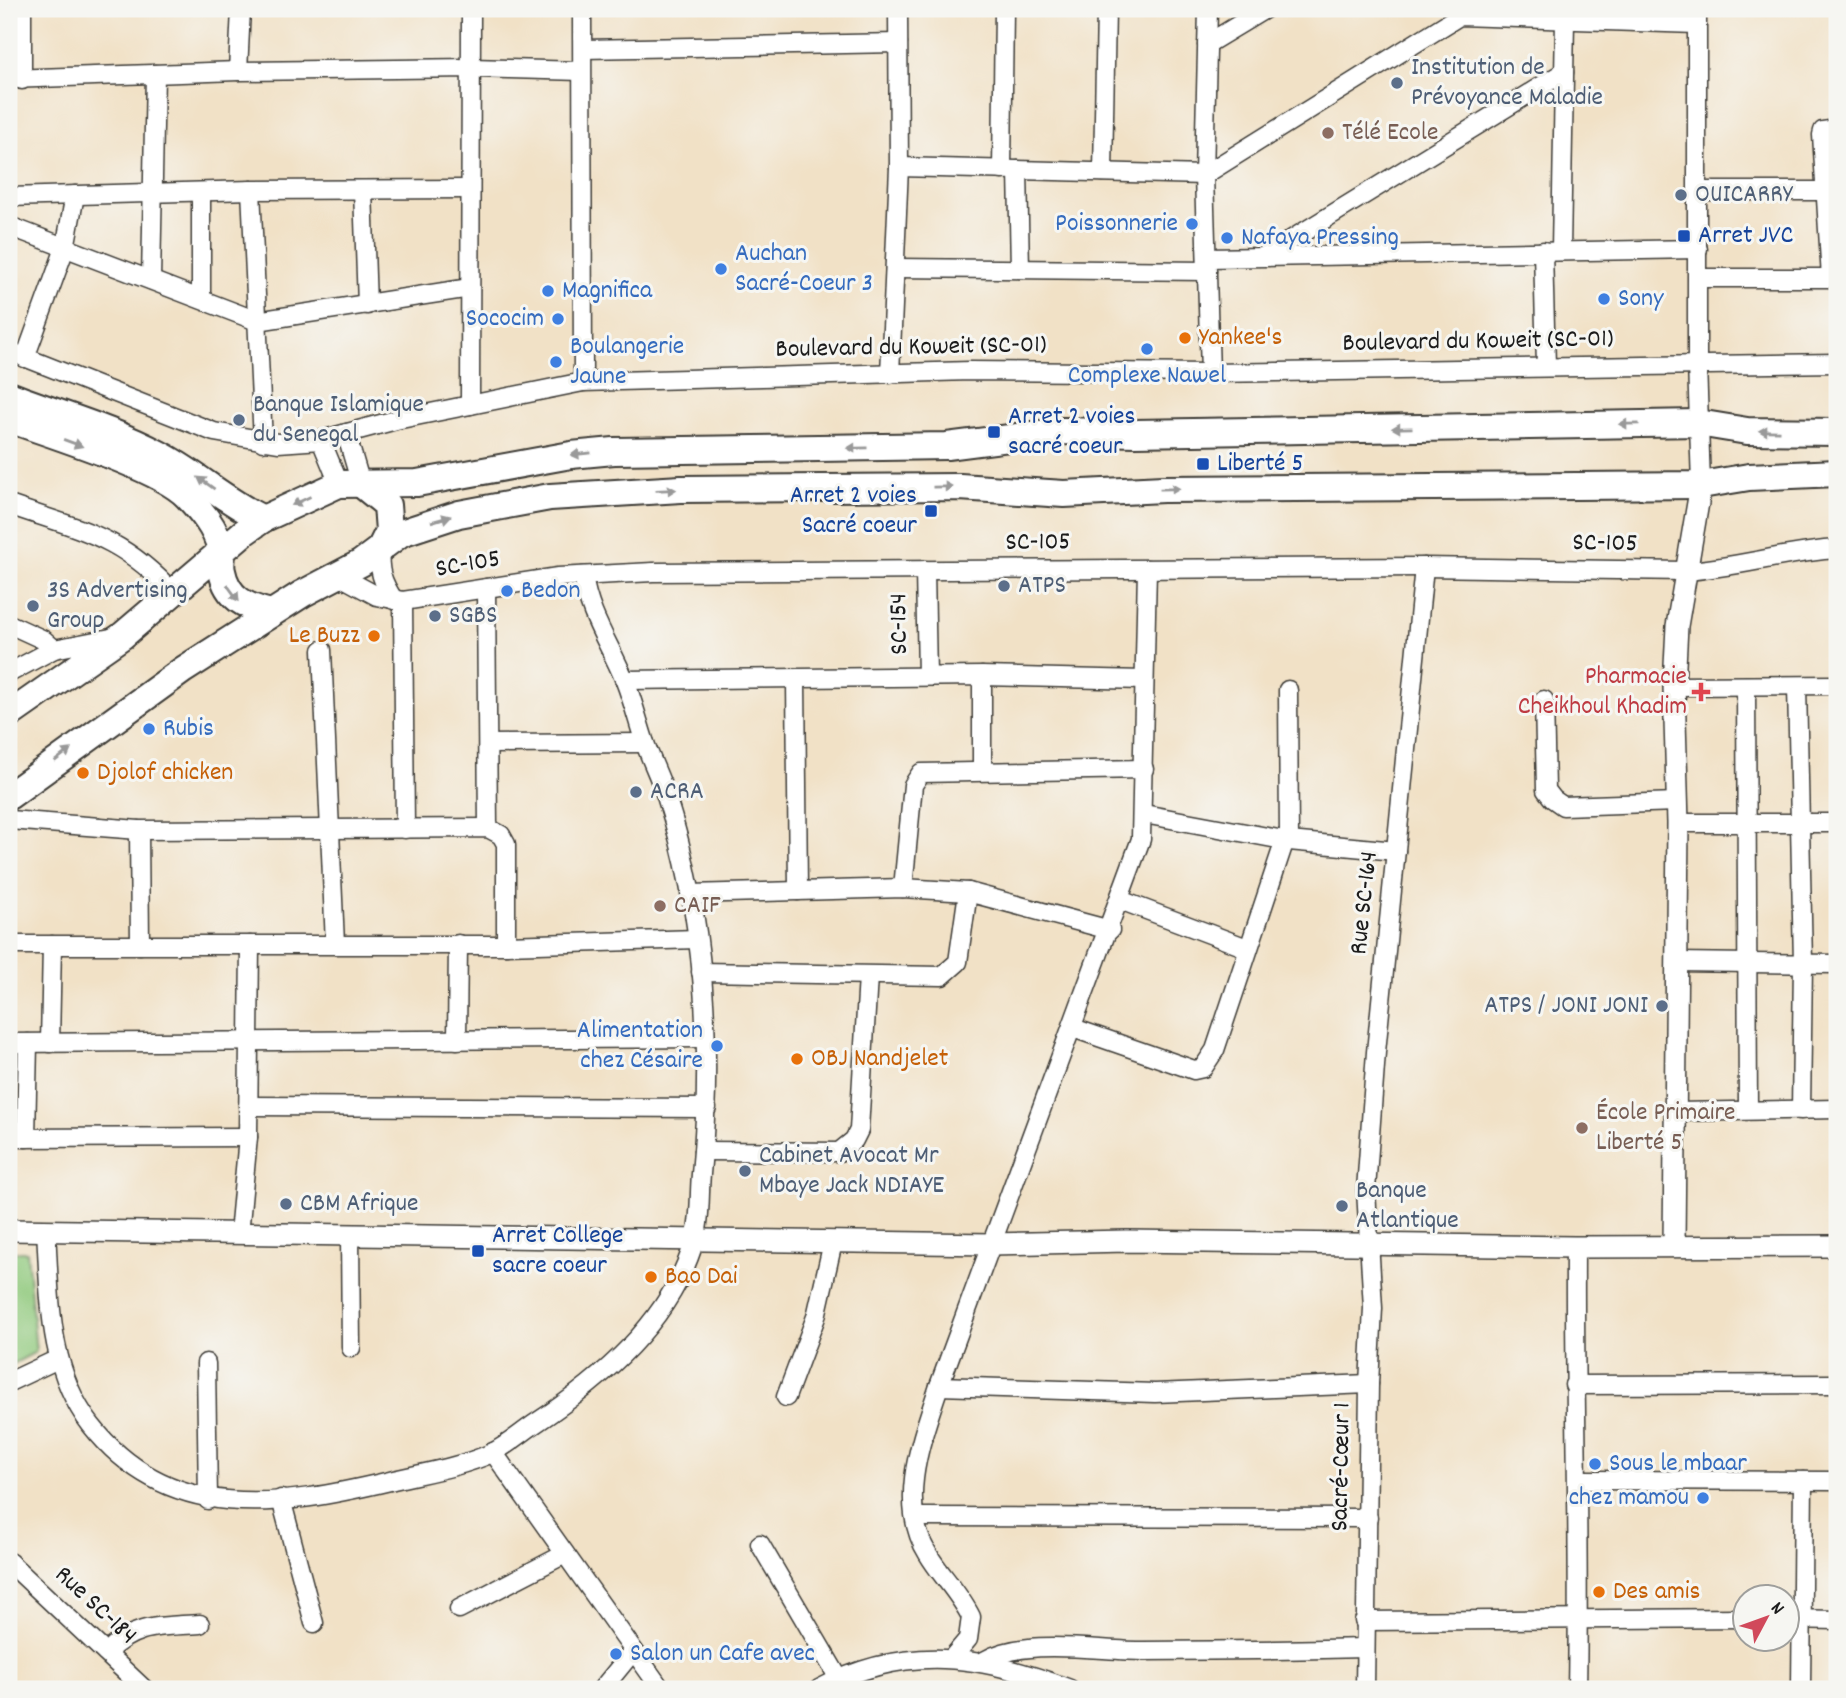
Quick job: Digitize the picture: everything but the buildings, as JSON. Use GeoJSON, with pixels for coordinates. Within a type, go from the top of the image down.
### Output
{"type":"FeatureCollection","features":[{"type":"Feature","properties":{"kind":"main road"},"geometry":{"type":"LineString","coordinates":[[9,395],[157,453],[197,476],[238,508],[263,519]]}},
{"type":"Feature","properties":{"kind":"main road"},"geometry":{"type":"LineString","coordinates":[[9,419],[153,475],[183,492],[211,524],[222,552],[221,569],[237,601],[252,609],[271,613]]}},
{"type":"Feature","properties":{"kind":"main road"},"geometry":{"type":"LineString","coordinates":[[9,715],[122,636],[263,519],[350,484],[417,483],[527,462],[614,451],[947,446],[1064,431],[1135,433],[1698,423],[1747,431],[1837,432]]}},
{"type":"Feature","properties":{"kind":"main road"},"geometry":{"type":"LineString","coordinates":[[9,796],[136,702],[271,613],[340,576],[401,533],[459,514],[587,493],[960,487],[1064,494],[1163,489],[1700,485],[1749,477],[1837,473]]}},
{"type":"Feature","properties":{"kind":"main road"},"geometry":{"type":"LineString","coordinates":[[350,484],[387,505],[388,531],[380,549]]}},
{"type":"Feature","properties":{"kind":"street"},"geometry":{"type":"LineString","coordinates":[[22,9],[15,80],[238,71],[471,68],[581,71]]}},
{"type":"Feature","properties":{"kind":"street"},"geometry":{"type":"LineString","coordinates":[[238,71],[241,9]]}},
{"type":"Feature","properties":{"kind":"street"},"geometry":{"type":"LineString","coordinates":[[470,405],[471,9]]}},
{"type":"Feature","properties":{"kind":"street"},"geometry":{"type":"LineString","coordinates":[[582,9],[583,382]]}},
{"type":"Feature","properties":{"kind":"street"},"geometry":{"type":"LineString","coordinates":[[890,374],[899,167],[898,9]]}},
{"type":"Feature","properties":{"kind":"street"},"geometry":{"type":"LineString","coordinates":[[1004,9],[1010,170],[1020,269]]}},
{"type":"Feature","properties":{"kind":"street"},"geometry":{"type":"LineString","coordinates":[[1103,172],[1106,9]]}},
{"type":"Feature","properties":{"kind":"street"},"geometry":{"type":"LineString","coordinates":[[1208,9],[1204,175],[1210,373]]}},
{"type":"Feature","properties":{"kind":"street"},"geometry":{"type":"LineString","coordinates":[[1207,44],[1265,9]]}},
{"type":"Feature","properties":{"kind":"street"},"geometry":{"type":"LineString","coordinates":[[899,167],[1204,175],[1459,12],[1565,20],[1696,17],[1696,363],[1700,485],[1677,626],[1674,687],[1678,812],[1674,1246]]}},
{"type":"Feature","properties":{"kind":"street"},"geometry":{"type":"LineString","coordinates":[[1561,250],[1565,20]]}},
{"type":"Feature","properties":{"kind":"street"},"geometry":{"type":"LineString","coordinates":[[583,49],[898,43]]}},
{"type":"Feature","properties":{"kind":"street"},"geometry":{"type":"LineString","coordinates":[[1264,256],[1564,72]]}},
{"type":"Feature","properties":{"kind":"street"},"geometry":{"type":"LineString","coordinates":[[151,280],[155,74]]}},
{"type":"Feature","properties":{"kind":"street"},"geometry":{"type":"LineString","coordinates":[[1698,278],[1834,278],[1824,191],[1822,135],[1823,131],[1837,129]]}},
{"type":"Feature","properties":{"kind":"street"},"geometry":{"type":"LineString","coordinates":[[9,197],[251,190],[470,190]]}},
{"type":"Feature","properties":{"kind":"street"},"geometry":{"type":"LineString","coordinates":[[251,190],[263,442]]}},
{"type":"Feature","properties":{"kind":"street"},"geometry":{"type":"LineString","coordinates":[[363,190],[367,305]]}},
{"type":"Feature","properties":{"kind":"street"},"geometry":{"type":"LineString","coordinates":[[1698,191],[1824,191]]}},
{"type":"Feature","properties":{"kind":"street"},"geometry":{"type":"LineString","coordinates":[[201,192],[201,299]]}},
{"type":"Feature","properties":{"kind":"street"},"geometry":{"type":"LineString","coordinates":[[17,354],[65,248],[75,195]]}},
{"type":"Feature","properties":{"kind":"street"},"geometry":{"type":"LineString","coordinates":[[9,226],[257,321],[470,288]]}},
{"type":"Feature","properties":{"kind":"street"},"geometry":{"type":"LineString","coordinates":[[895,268],[1020,269],[1207,264],[1264,256],[1698,249]]}},
{"type":"Feature","properties":{"kind":"street"},"geometry":{"type":"LineString","coordinates":[[1543,251],[1546,366]]}},
{"type":"Feature","properties":{"kind":"street","name":"Boulevard du Koweit (SC-01)"},"geometry":{"type":"LineString","coordinates":[[17,354],[214,432],[263,442],[321,440],[583,382],[1067,370],[1210,373],[1696,363],[1837,363]]}},
{"type":"Feature","properties":{"kind":"street"},"geometry":{"type":"LineString","coordinates":[[346,433],[350,484]]}},
{"type":"Feature","properties":{"kind":"street"},"geometry":{"type":"LineString","coordinates":[[321,440],[350,484]]}},
{"type":"Feature","properties":{"kind":"street"},"geometry":{"type":"LineString","coordinates":[[9,505],[118,544],[153,571],[174,594]]}},
{"type":"Feature","properties":{"kind":"street","name":"SC-105"},"geometry":{"type":"LineString","coordinates":[[340,576],[377,596],[398,600],[583,576],[653,572],[1424,567],[1685,571],[1721,569],[1782,555],[1837,548]]}},
{"type":"Feature","properties":{"kind":"street"},"geometry":{"type":"LineString","coordinates":[[380,549],[379,565],[383,583],[398,600],[405,829]]}},
{"type":"Feature","properties":{"kind":"street","name":"Rue SC-164"},"geometry":{"type":"LineString","coordinates":[[1368,1245],[1366,1190],[1424,567]]}},
{"type":"Feature","properties":{"kind":"street"},"geometry":{"type":"LineString","coordinates":[[952,1658],[968,1639],[971,1617],[926,1552],[916,1517],[914,1474],[939,1386],[1139,848],[1144,814],[1147,569]]}},
{"type":"Feature","properties":{"kind":"street","name":"SC-154"},"geometry":{"type":"LineString","coordinates":[[925,570],[928,676]]}},
{"type":"Feature","properties":{"kind":"street"},"geometry":{"type":"LineString","coordinates":[[46,1230],[58,1359],[79,1407],[109,1445],[151,1479],[208,1500],[281,1499],[346,1492],[493,1452],[603,1374],[649,1325],[670,1296],[695,1238],[707,1108],[701,972],[690,894],[666,795],[645,743],[625,680],[592,615],[583,576]]}},
{"type":"Feature","properties":{"kind":"street"},"geometry":{"type":"LineString","coordinates":[[486,588],[488,828]]}},
{"type":"Feature","properties":{"kind":"street"},"geometry":{"type":"LineString","coordinates":[[9,624],[35,635],[54,649]]}},
{"type":"Feature","properties":{"kind":"street"},"geometry":{"type":"LineString","coordinates":[[9,673],[54,649],[122,636]]}},
{"type":"Feature","properties":{"kind":"street"},"geometry":{"type":"LineString","coordinates":[[322,650],[335,944]]}},
{"type":"Feature","properties":{"kind":"street"},"geometry":{"type":"LineString","coordinates":[[625,680],[982,676],[1144,680]]}},
{"type":"Feature","properties":{"kind":"street"},"geometry":{"type":"LineString","coordinates":[[982,676],[982,771]]}},
{"type":"Feature","properties":{"kind":"street"},"geometry":{"type":"LineString","coordinates":[[796,680],[798,891]]}},
{"type":"Feature","properties":{"kind":"street"},"geometry":{"type":"LineString","coordinates":[[1674,687],[1837,685]]}},
{"type":"Feature","properties":{"kind":"street"},"geometry":{"type":"LineString","coordinates":[[1746,686],[1748,1110]]}},
{"type":"Feature","properties":{"kind":"street"},"geometry":{"type":"LineString","coordinates":[[1797,686],[1803,963],[1801,1110]]}},
{"type":"Feature","properties":{"kind":"street"},"geometry":{"type":"LineString","coordinates":[[1073,1028],[1194,1070],[1203,1068],[1215,1050],[1247,948],[1287,840],[1288,691]]}},
{"type":"Feature","properties":{"kind":"street"},"geometry":{"type":"LineString","coordinates":[[1544,701],[1546,790],[1563,806],[1678,812],[1746,823],[1837,823]]}},
{"type":"Feature","properties":{"kind":"street"},"geometry":{"type":"LineString","coordinates":[[488,744],[645,743]]}},
{"type":"Feature","properties":{"kind":"street"},"geometry":{"type":"LineString","coordinates":[[902,888],[915,779],[931,771],[1144,769]]}},
{"type":"Feature","properties":{"kind":"street"},"geometry":{"type":"LineString","coordinates":[[1144,814],[1287,840],[1396,851]]}},
{"type":"Feature","properties":{"kind":"street"},"geometry":{"type":"LineString","coordinates":[[9,820],[139,830],[488,828],[501,835],[506,844],[506,945]]}},
{"type":"Feature","properties":{"kind":"street"},"geometry":{"type":"LineString","coordinates":[[139,830],[140,945]]}},
{"type":"Feature","properties":{"kind":"street"},"geometry":{"type":"LineString","coordinates":[[690,894],[902,888],[968,892],[1110,930]]}},
{"type":"Feature","properties":{"kind":"street"},"geometry":{"type":"LineString","coordinates":[[701,972],[942,976],[958,961],[968,892]]}},
{"type":"Feature","properties":{"kind":"street"},"geometry":{"type":"LineString","coordinates":[[1120,900],[1247,948]]}},
{"type":"Feature","properties":{"kind":"street"},"geometry":{"type":"LineString","coordinates":[[9,945],[506,945],[697,939]]}},
{"type":"Feature","properties":{"kind":"street"},"geometry":{"type":"LineString","coordinates":[[457,1040],[458,944]]}},
{"type":"Feature","properties":{"kind":"street"},"geometry":{"type":"LineString","coordinates":[[50,1043],[52,945]]}},
{"type":"Feature","properties":{"kind":"street"},"geometry":{"type":"LineString","coordinates":[[239,1234],[248,1137],[250,945]]}},
{"type":"Feature","properties":{"kind":"street"},"geometry":{"type":"LineString","coordinates":[[1677,962],[1837,964]]}},
{"type":"Feature","properties":{"kind":"street"},"geometry":{"type":"LineString","coordinates":[[703,1151],[839,1152],[854,1140],[861,1116],[868,976]]}},
{"type":"Feature","properties":{"kind":"street"},"geometry":{"type":"LineString","coordinates":[[9,1043],[705,1038]]}},
{"type":"Feature","properties":{"kind":"street"},"geometry":{"type":"LineString","coordinates":[[28,1042],[17,1138],[248,1137]]}},
{"type":"Feature","properties":{"kind":"street"},"geometry":{"type":"LineString","coordinates":[[248,1106],[707,1108]]}},
{"type":"Feature","properties":{"kind":"street"},"geometry":{"type":"LineString","coordinates":[[1677,1112],[1837,1109]]}},
{"type":"Feature","properties":{"kind":"street"},"geometry":{"type":"LineString","coordinates":[[9,1230],[991,1244],[1127,1241],[1575,1247],[1837,1246]]}},
{"type":"Feature","properties":{"kind":"street"},"geometry":{"type":"LineString","coordinates":[[350,1236],[351,1348]]}},
{"type":"Feature","properties":{"kind":"street"},"geometry":{"type":"LineString","coordinates":[[786,1397],[816,1317],[833,1242]]}},
{"type":"Feature","properties":{"kind":"street","name":"Sacré-Cœur 1"},"geometry":{"type":"LineString","coordinates":[[1365,1689],[1368,1384],[1373,1308],[1368,1245]]}},
{"type":"Feature","properties":{"kind":"street"},"geometry":{"type":"LineString","coordinates":[[1575,1247],[1574,1385],[1579,1480],[1577,1689]]}},
{"type":"Feature","properties":{"kind":"street"},"geometry":{"type":"LineString","coordinates":[[9,1382],[58,1359]]}},
{"type":"Feature","properties":{"kind":"street"},"geometry":{"type":"LineString","coordinates":[[206,1363],[208,1500]]}},
{"type":"Feature","properties":{"kind":"street"},"geometry":{"type":"LineString","coordinates":[[939,1386],[1045,1392],[1155,1392],[1368,1384]]}},
{"type":"Feature","properties":{"kind":"street"},"geometry":{"type":"LineString","coordinates":[[1574,1385],[1837,1384]]}},
{"type":"Feature","properties":{"kind":"street"},"geometry":{"type":"LineString","coordinates":[[493,1452],[661,1689]]}},
{"type":"Feature","properties":{"kind":"street"},"geometry":{"type":"LineString","coordinates":[[1579,1480],[1837,1481]]}},
{"type":"Feature","properties":{"kind":"street"},"geometry":{"type":"LineString","coordinates":[[1797,1582],[1803,1481]]}},
{"type":"Feature","properties":{"kind":"street"},"geometry":{"type":"LineString","coordinates":[[281,1499],[314,1623]]}},
{"type":"Feature","properties":{"kind":"street"},"geometry":{"type":"LineString","coordinates":[[916,1517],[1368,1518]]}},
{"type":"Feature","properties":{"kind":"street"},"geometry":{"type":"LineString","coordinates":[[760,1544],[842,1684]]}},
{"type":"Feature","properties":{"kind":"street"},"geometry":{"type":"LineString","coordinates":[[459,1609],[565,1554]]}},
{"type":"Feature","properties":{"kind":"street","name":"Rue SC-184"},"geometry":{"type":"LineString","coordinates":[[9,1562],[145,1689]]}},
{"type":"Feature","properties":{"kind":"street"},"geometry":{"type":"LineString","coordinates":[[1364,1621],[1730,1618]]}},
{"type":"Feature","properties":{"kind":"street"},"geometry":{"type":"LineString","coordinates":[[1800,1619],[1837,1620]]}},
{"type":"Feature","properties":{"kind":"street"},"geometry":{"type":"LineString","coordinates":[[106,1653],[119,1640],[144,1628],[200,1624]]}},
{"type":"Feature","properties":{"kind":"street"},"geometry":{"type":"LineString","coordinates":[[984,1661],[1011,1650],[1045,1648],[1121,1651],[1364,1648]]}},
{"type":"Feature","properties":{"kind":"street"},"geometry":{"type":"LineString","coordinates":[[602,1689],[633,1651]]}},
{"type":"Feature","properties":{"kind":"street"},"geometry":{"type":"LineString","coordinates":[[1798,1652],[1801,1689]]}},
{"type":"Feature","properties":{"kind":"street"},"geometry":{"type":"LineString","coordinates":[[819,1689],[842,1684],[900,1660],[952,1658],[984,1661],[1070,1689]]}},
{"type":"Feature","properties":{"kind":"green space"},"geometry":{"type":"Polygon","coordinates":[[[9,1252],[27,1252],[36,1352],[9,1366],[9,1252]]]}},
{"type":"Feature","properties":{"kind":"place","name":"Institution de Prévoyance Maladie"},"geometry":{"type":"Point","coordinates":[1397,83]}},
{"type":"Feature","properties":{"kind":"place","name":"Télé Ecole"},"geometry":{"type":"Point","coordinates":[1328,133]}},
{"type":"Feature","properties":{"kind":"place","name":"OUICARRY"},"geometry":{"type":"Point","coordinates":[1681,195]}},
{"type":"Feature","properties":{"kind":"place","name":"Poissonnerie"},"geometry":{"type":"Point","coordinates":[1192,224]}},
{"type":"Feature","properties":{"kind":"place","name":"Arret JVC"},"geometry":{"type":"Point","coordinates":[1684,236]}},
{"type":"Feature","properties":{"kind":"place","name":"Nafaya Pressing"},"geometry":{"type":"Point","coordinates":[1227,238]}},
{"type":"Feature","properties":{"kind":"place","name":"Auchan Sacré-Coeur 3"},"geometry":{"type":"Point","coordinates":[721,269]}},
{"type":"Feature","properties":{"kind":"place","name":"Magnifica"},"geometry":{"type":"Point","coordinates":[548,291]}},
{"type":"Feature","properties":{"kind":"place","name":"Sony"},"geometry":{"type":"Point","coordinates":[1604,299]}},
{"type":"Feature","properties":{"kind":"place","name":"Sococim"},"geometry":{"type":"Point","coordinates":[558,319]}},
{"type":"Feature","properties":{"kind":"place","name":"Yankee's"},"geometry":{"type":"Point","coordinates":[1185,338]}},
{"type":"Feature","properties":{"kind":"place","name":"Complexe Nawel"},"geometry":{"type":"Point","coordinates":[1147,349]}},
{"type":"Feature","properties":{"kind":"place","name":"Boulangerie Jaune"},"geometry":{"type":"Point","coordinates":[556,362]}},
{"type":"Feature","properties":{"kind":"place","name":"Banque Islamique du Senegal"},"geometry":{"type":"Point","coordinates":[239,420]}},
{"type":"Feature","properties":{"kind":"place","name":"Arret 2 voies sacré coeur"},"geometry":{"type":"Point","coordinates":[994,432]}},
{"type":"Feature","properties":{"kind":"place","name":"Liberté 5"},"geometry":{"type":"Point","coordinates":[1203,464]}},
{"type":"Feature","properties":{"kind":"place","name":"Arret 2 voies Sacré coeur"},"geometry":{"type":"Point","coordinates":[931,511]}},
{"type":"Feature","properties":{"kind":"place","name":"ATPS"},"geometry":{"type":"Point","coordinates":[1004,586]}},
{"type":"Feature","properties":{"kind":"place","name":"Bedon"},"geometry":{"type":"Point","coordinates":[507,591]}},
{"type":"Feature","properties":{"kind":"place","name":"3S Advertising Group"},"geometry":{"type":"Point","coordinates":[33,606]}},
{"type":"Feature","properties":{"kind":"place","name":"SGBS"},"geometry":{"type":"Point","coordinates":[435,616]}},
{"type":"Feature","properties":{"kind":"place","name":"Le Buzz"},"geometry":{"type":"Point","coordinates":[374,636]}},
{"type":"Feature","properties":{"kind":"place","name":"Pharmacie Cheikhoul Khadim"},"geometry":{"type":"Point","coordinates":[1701,692]}},
{"type":"Feature","properties":{"kind":"place","name":"Rubis"},"geometry":{"type":"Point","coordinates":[149,729]}},
{"type":"Feature","properties":{"kind":"place","name":"Djolof chicken"},"geometry":{"type":"Point","coordinates":[83,773]}},
{"type":"Feature","properties":{"kind":"place","name":"ACRA"},"geometry":{"type":"Point","coordinates":[636,792]}},
{"type":"Feature","properties":{"kind":"place","name":"CAIF"},"geometry":{"type":"Point","coordinates":[660,906]}},
{"type":"Feature","properties":{"kind":"place","name":"ATPS / JONI JONI"},"geometry":{"type":"Point","coordinates":[1662,1006]}},
{"type":"Feature","properties":{"kind":"place","name":"Alimentation chez Césaire"},"geometry":{"type":"Point","coordinates":[717,1046]}},
{"type":"Feature","properties":{"kind":"place","name":"OBJ Nandjelet"},"geometry":{"type":"Point","coordinates":[797,1059]}},
{"type":"Feature","properties":{"kind":"place","name":"École Primaire Liberté 5"},"geometry":{"type":"Point","coordinates":[1582,1128]}},
{"type":"Feature","properties":{"kind":"place","name":"Cabinet Avocat Mr Mbaye Jack NDIAYE"},"geometry":{"type":"Point","coordinates":[745,1171]}},
{"type":"Feature","properties":{"kind":"place","name":"CBM Afrique"},"geometry":{"type":"Point","coordinates":[286,1204]}},
{"type":"Feature","properties":{"kind":"place","name":"Banque Atlantique"},"geometry":{"type":"Point","coordinates":[1342,1206]}},
{"type":"Feature","properties":{"kind":"place","name":"Arret College sacre coeur"},"geometry":{"type":"Point","coordinates":[478,1251]}},
{"type":"Feature","properties":{"kind":"place","name":"Bao Dai"},"geometry":{"type":"Point","coordinates":[651,1277]}},
{"type":"Feature","properties":{"kind":"place","name":"Sous le mbaar"},"geometry":{"type":"Point","coordinates":[1595,1464]}},
{"type":"Feature","properties":{"kind":"place","name":"chez mamou"},"geometry":{"type":"Point","coordinates":[1703,1498]}},
{"type":"Feature","properties":{"kind":"place","name":"Des amis"},"geometry":{"type":"Point","coordinates":[1599,1592]}},
{"type":"Feature","properties":{"kind":"place","name":"Salon un Cafe avec"},"geometry":{"type":"Point","coordinates":[616,1654]}}]}
